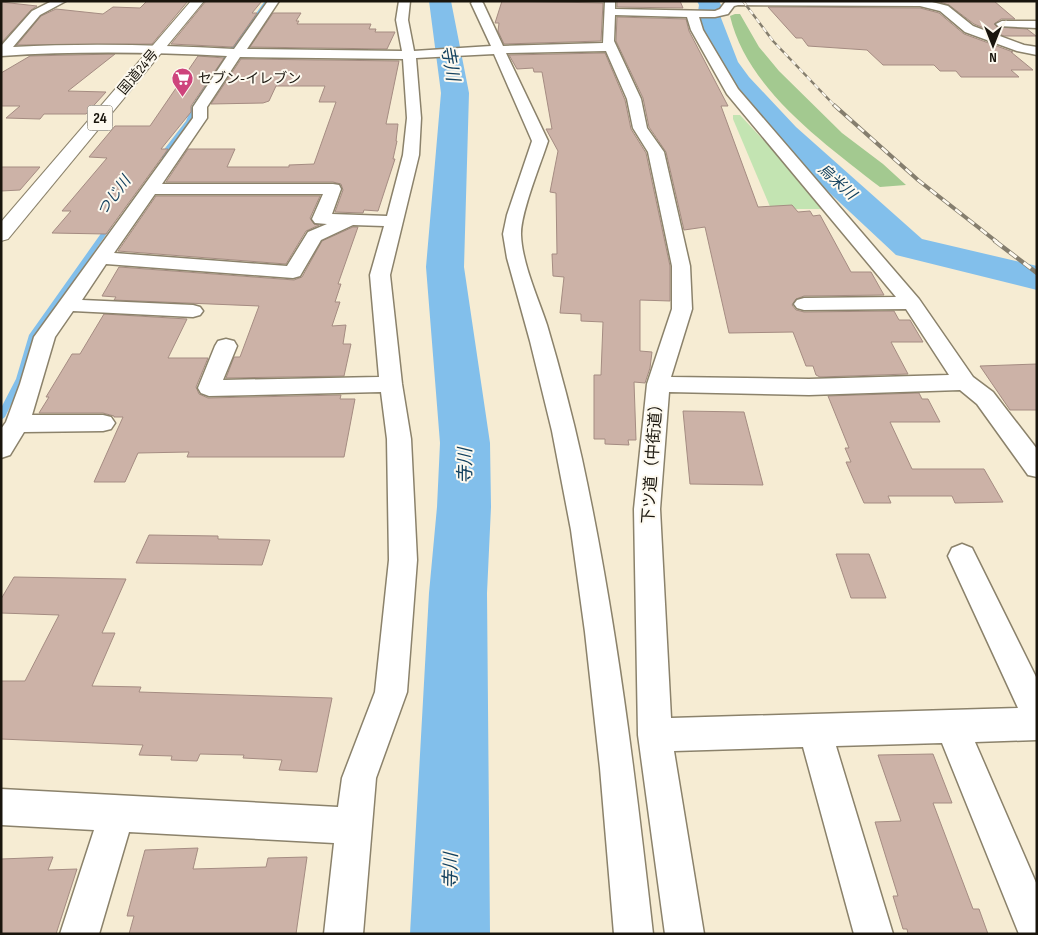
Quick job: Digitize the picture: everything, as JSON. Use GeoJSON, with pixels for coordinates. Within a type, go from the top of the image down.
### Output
{"type":"FeatureCollection","features":[{"type":"Feature","properties":{"kind":"highway","name":"国道24号"},"geometry":{"type":"LineString","coordinates":[[1,235],[198,1]]}},
{"type":"Feature","properties":{"kind":"street"},"geometry":{"type":"LineString","coordinates":[[2,52],[36,13],[61,1]]}},
{"type":"Feature","properties":{"kind":"street"},"geometry":{"type":"LineString","coordinates":[[1,448],[16,424],[31,384],[45,337],[200,118],[200,107],[233,57],[233,53],[274,1]]}},
{"type":"Feature","properties":{"kind":"street"},"geometry":{"type":"LineString","coordinates":[[343,934],[359,778],[391,692],[402,570],[399,439],[391,384],[380,275],[412,146],[415,115],[412,55],[402,20],[405,1]]}},
{"type":"Feature","properties":{"kind":"street"},"geometry":{"type":"LineString","coordinates":[[477,2],[497,50],[540,141],[516,215],[512,234],[516,258],[564,431],[584,530],[618,768],[634,934]]}},
{"type":"Feature","properties":{"kind":"street"},"geometry":{"type":"LineString","coordinates":[[610,7],[692,14],[724,12],[730,3],[738,2],[919,2],[944,8],[962,25],[970,29],[1037,52]]}},
{"type":"Feature","properties":{"kind":"street","name":"下ツ道（中街道）"},"geometry":{"type":"LineString","coordinates":[[610,7],[608,40],[634,99],[640,128],[656,152],[682,266],[682,309],[658,384],[647,509],[655,735],[685,934]]}},
{"type":"Feature","properties":{"kind":"street"},"geometry":{"type":"LineString","coordinates":[[692,14],[697,30],[732,91],[912,303],[966,382],[985,398],[1037,468]]}},
{"type":"Feature","properties":{"kind":"street"},"geometry":{"type":"LineString","coordinates":[[1002,24],[1037,25]]}},
{"type":"Feature","properties":{"kind":"street"},"geometry":{"type":"LineString","coordinates":[[2,52],[47,49],[412,55],[543,47],[611,48]]}},
{"type":"Feature","properties":{"kind":"street"},"geometry":{"type":"LineString","coordinates":[[150,189],[333,189],[321,219],[393,221]]}},
{"type":"Feature","properties":{"kind":"street"},"geometry":{"type":"LineString","coordinates":[[100,258],[293,272],[314,236],[352,220]]}},
{"type":"Feature","properties":{"kind":"street"},"geometry":{"type":"LineString","coordinates":[[804,304],[912,303]]}},
{"type":"Feature","properties":{"kind":"street"},"geometry":{"type":"LineString","coordinates":[[67,305],[193,311]]}},
{"type":"Feature","properties":{"kind":"street"},"geometry":{"type":"LineString","coordinates":[[226,346],[209,388],[391,384]]}},
{"type":"Feature","properties":{"kind":"street"},"geometry":{"type":"LineString","coordinates":[[658,384],[809,387],[966,382]]}},
{"type":"Feature","properties":{"kind":"street"},"geometry":{"type":"LineString","coordinates":[[16,424],[103,423]]}},
{"type":"Feature","properties":{"kind":"street"},"geometry":{"type":"LineString","coordinates":[[962,556],[1037,714]]}},
{"type":"Feature","properties":{"kind":"street"},"geometry":{"type":"LineString","coordinates":[[655,735],[1037,724]]}},
{"type":"Feature","properties":{"kind":"street"},"geometry":{"type":"LineString","coordinates":[[952,726],[1037,931]]}},
{"type":"Feature","properties":{"kind":"street"},"geometry":{"type":"LineString","coordinates":[[815,731],[874,934]]}},
{"type":"Feature","properties":{"kind":"street"},"geometry":{"type":"LineString","coordinates":[[1,807],[354,826]]}},
{"type":"Feature","properties":{"kind":"street"},"geometry":{"type":"LineString","coordinates":[[79,934],[117,813]]}},
{"type":"Feature","properties":{"kind":"green space"},"geometry":{"type":"Polygon","coordinates":[[[740,14],[759,47],[779,71],[842,133],[883,164],[906,185],[880,187],[812,133],[790,112],[770,91],[739,43],[730,16],[740,14]]]}},
{"type":"Feature","properties":{"kind":"green space"},"geometry":{"type":"Polygon","coordinates":[[[733,115],[740,115],[828,209],[771,209],[733,115]]]}},
{"type":"Feature","properties":{"kind":"building"},"geometry":{"type":"Polygon","coordinates":[[[147,1],[188,1],[152,44],[17,45],[41,16],[56,9],[103,14],[113,7],[140,8],[147,1]]]}},
{"type":"Feature","properties":{"kind":"building"},"geometry":{"type":"Polygon","coordinates":[[[206,1],[262,1],[252,13],[257,13],[233,47],[171,44],[206,1]]]}},
{"type":"Feature","properties":{"kind":"building"},"geometry":{"type":"Polygon","coordinates":[[[502,1],[603,3],[601,41],[504,44],[498,31],[499,23],[495,23],[502,1]]]}},
{"type":"Feature","properties":{"kind":"building"},"geometry":{"type":"Polygon","coordinates":[[[617,1],[680,1],[683,8],[617,7],[617,1]]]}},
{"type":"Feature","properties":{"kind":"building"},"geometry":{"type":"Polygon","coordinates":[[[937,1],[994,1],[1015,19],[1001,19],[994,24],[997,27],[1027,29],[1036,36],[1004,36],[974,24],[949,5],[937,1]]]}},
{"type":"Feature","properties":{"kind":"building"},"geometry":{"type":"Polygon","coordinates":[[[1,2],[37,6],[31,10],[1,43],[1,2]]]}},
{"type":"Feature","properties":{"kind":"building"},"geometry":{"type":"Polygon","coordinates":[[[768,7],[920,8],[939,13],[964,34],[1013,52],[1011,52],[1033,70],[1011,70],[1019,77],[961,77],[956,71],[940,71],[934,65],[883,65],[867,50],[808,46],[802,38],[796,38],[768,7]]]}},
{"type":"Feature","properties":{"kind":"building"},"geometry":{"type":"Polygon","coordinates":[[[273,13],[301,13],[296,21],[299,21],[297,24],[371,24],[369,29],[376,29],[375,32],[395,32],[387,49],[250,47],[273,13]]]}},
{"type":"Feature","properties":{"kind":"building"},"geometry":{"type":"Polygon","coordinates":[[[617,17],[686,19],[689,31],[728,106],[721,106],[758,207],[792,205],[798,212],[810,211],[813,216],[820,215],[851,272],[871,272],[884,295],[804,296],[796,299],[792,305],[796,310],[804,312],[894,311],[899,320],[910,320],[923,342],[891,342],[908,374],[820,377],[816,375],[813,366],[806,366],[793,332],[729,333],[705,227],[684,230],[666,152],[649,127],[643,98],[616,41],[617,17]]]}},
{"type":"Feature","properties":{"kind":"building"},"geometry":{"type":"Polygon","coordinates":[[[605,53],[625,100],[631,129],[646,153],[670,266],[670,301],[640,300],[640,351],[652,352],[650,368],[645,383],[634,382],[636,440],[628,440],[629,445],[605,444],[605,439],[594,439],[594,375],[601,375],[603,322],[581,321],[581,314],[560,313],[564,277],[553,276],[552,254],[557,254],[556,193],[550,192],[558,151],[546,129],[552,129],[542,72],[534,72],[533,68],[517,69],[509,55],[605,53]]]}},
{"type":"Feature","properties":{"kind":"building"},"geometry":{"type":"Polygon","coordinates":[[[115,54],[68,91],[106,92],[86,114],[44,114],[40,119],[6,118],[20,106],[1,106],[1,73],[30,56],[115,54]]]}},
{"type":"Feature","properties":{"kind":"building"},"geometry":{"type":"Polygon","coordinates":[[[198,56],[224,58],[191,106],[191,112],[161,149],[168,149],[106,234],[52,233],[71,211],[62,211],[107,158],[89,157],[115,126],[150,126],[198,56]]]}},
{"type":"Feature","properties":{"kind":"building"},"geometry":{"type":"Polygon","coordinates":[[[241,59],[399,61],[386,124],[398,124],[393,159],[395,159],[378,211],[364,210],[363,213],[335,212],[343,190],[341,184],[333,182],[166,182],[188,149],[235,149],[227,167],[289,167],[289,165],[314,164],[336,102],[319,102],[325,86],[276,86],[269,101],[263,103],[211,104],[241,59]]]}},
{"type":"Feature","properties":{"kind":"building"},"geometry":{"type":"Polygon","coordinates":[[[1,167],[40,167],[20,190],[1,191],[1,167]]]}},
{"type":"Feature","properties":{"kind":"building"},"geometry":{"type":"Polygon","coordinates":[[[156,196],[320,196],[310,218],[314,224],[319,225],[306,231],[286,264],[118,251],[156,196]]]}},
{"type":"Feature","properties":{"kind":"building"},"geometry":{"type":"Polygon","coordinates":[[[353,227],[358,227],[338,284],[341,284],[335,302],[340,302],[332,326],[346,325],[343,344],[351,344],[344,376],[226,378],[234,357],[240,357],[259,306],[114,300],[116,297],[102,296],[119,267],[294,280],[302,277],[322,241],[353,227]]]}},
{"type":"Feature","properties":{"kind":"building"},"geometry":{"type":"Polygon","coordinates":[[[104,314],[187,319],[168,358],[208,358],[196,387],[199,394],[208,398],[341,395],[340,399],[355,399],[344,457],[187,457],[189,452],[138,453],[125,482],[94,482],[123,417],[114,417],[103,413],[39,413],[49,397],[46,397],[72,354],[80,354],[104,314]]]}},
{"type":"Feature","properties":{"kind":"building"},"geometry":{"type":"Polygon","coordinates":[[[1037,364],[1037,410],[1010,410],[980,366],[1037,364]]]}},
{"type":"Feature","properties":{"kind":"building"},"geometry":{"type":"Polygon","coordinates":[[[919,393],[922,399],[928,399],[940,422],[890,422],[912,469],[984,469],[1003,502],[955,503],[952,496],[888,496],[891,503],[864,503],[846,462],[851,462],[845,448],[849,448],[828,396],[919,393]]]}},
{"type":"Feature","properties":{"kind":"building"},"geometry":{"type":"Polygon","coordinates":[[[683,411],[744,412],[763,485],[690,484],[683,411]]]}},
{"type":"Feature","properties":{"kind":"building"},"geometry":{"type":"Polygon","coordinates":[[[149,535],[218,536],[218,539],[270,540],[262,565],[136,563],[149,535]]]}},
{"type":"Feature","properties":{"kind":"building"},"geometry":{"type":"Polygon","coordinates":[[[836,554],[869,554],[886,598],[851,598],[836,554]]]}},
{"type":"Feature","properties":{"kind":"building"},"geometry":{"type":"Polygon","coordinates":[[[14,577],[126,579],[102,633],[115,633],[92,686],[141,687],[139,692],[332,698],[317,772],[279,770],[282,760],[243,758],[244,755],[200,754],[197,761],[171,760],[172,756],[139,755],[143,745],[1,739],[1,681],[25,681],[59,615],[1,613],[1,599],[14,577]]]}},
{"type":"Feature","properties":{"kind":"building"},"geometry":{"type":"Polygon","coordinates":[[[933,754],[952,803],[933,803],[973,909],[979,909],[988,934],[908,934],[907,929],[903,929],[893,896],[898,896],[875,822],[901,821],[878,755],[933,754]]]}},
{"type":"Feature","properties":{"kind":"building"},"geometry":{"type":"Polygon","coordinates":[[[198,848],[193,869],[266,867],[268,858],[307,857],[296,934],[129,934],[134,916],[127,916],[145,850],[198,848]]]}},
{"type":"Feature","properties":{"kind":"building"},"geometry":{"type":"Polygon","coordinates":[[[53,857],[48,870],[77,869],[56,934],[1,934],[1,859],[53,857]]]}},
{"type":"Feature","properties":{"kind":"waterway","name":"つじ川"},"geometry":{"type":"LineString","coordinates":[[161,157],[188,121],[194,106],[225,58],[267,1]]}},
{"type":"Feature","properties":{"kind":"waterway","name":"寺川"},"geometry":{"type":"LineString","coordinates":[[440,1],[455,93],[445,267],[465,443],[464,507],[458,593],[450,934]]}},
{"type":"Feature","properties":{"kind":"waterway","name":"烏米川"},"geometry":{"type":"LineString","coordinates":[[708,1],[710,5],[709,18],[725,62],[739,83],[785,134],[909,247],[1037,278]]}},
{"type":"Feature","properties":{"kind":"waterway","name":"つじ川"},"geometry":{"type":"LineString","coordinates":[[1,417],[20,379],[33,335],[109,226]]}},
{"type":"Feature","properties":{"kind":"railway"},"geometry":{"type":"LineString","coordinates":[[743,1],[773,41],[834,105]]}},
{"type":"Feature","properties":{"kind":"railway"},"geometry":{"type":"LineString","coordinates":[[834,105],[918,180],[997,242]]}},
{"type":"Feature","properties":{"kind":"railway"},"geometry":{"type":"LineString","coordinates":[[995,241],[1037,273]]}},
{"type":"Feature","properties":{"kind":"place","name":"セブン-イレブン"},"geometry":{"type":"Point","coordinates":[182,97]}}]}
